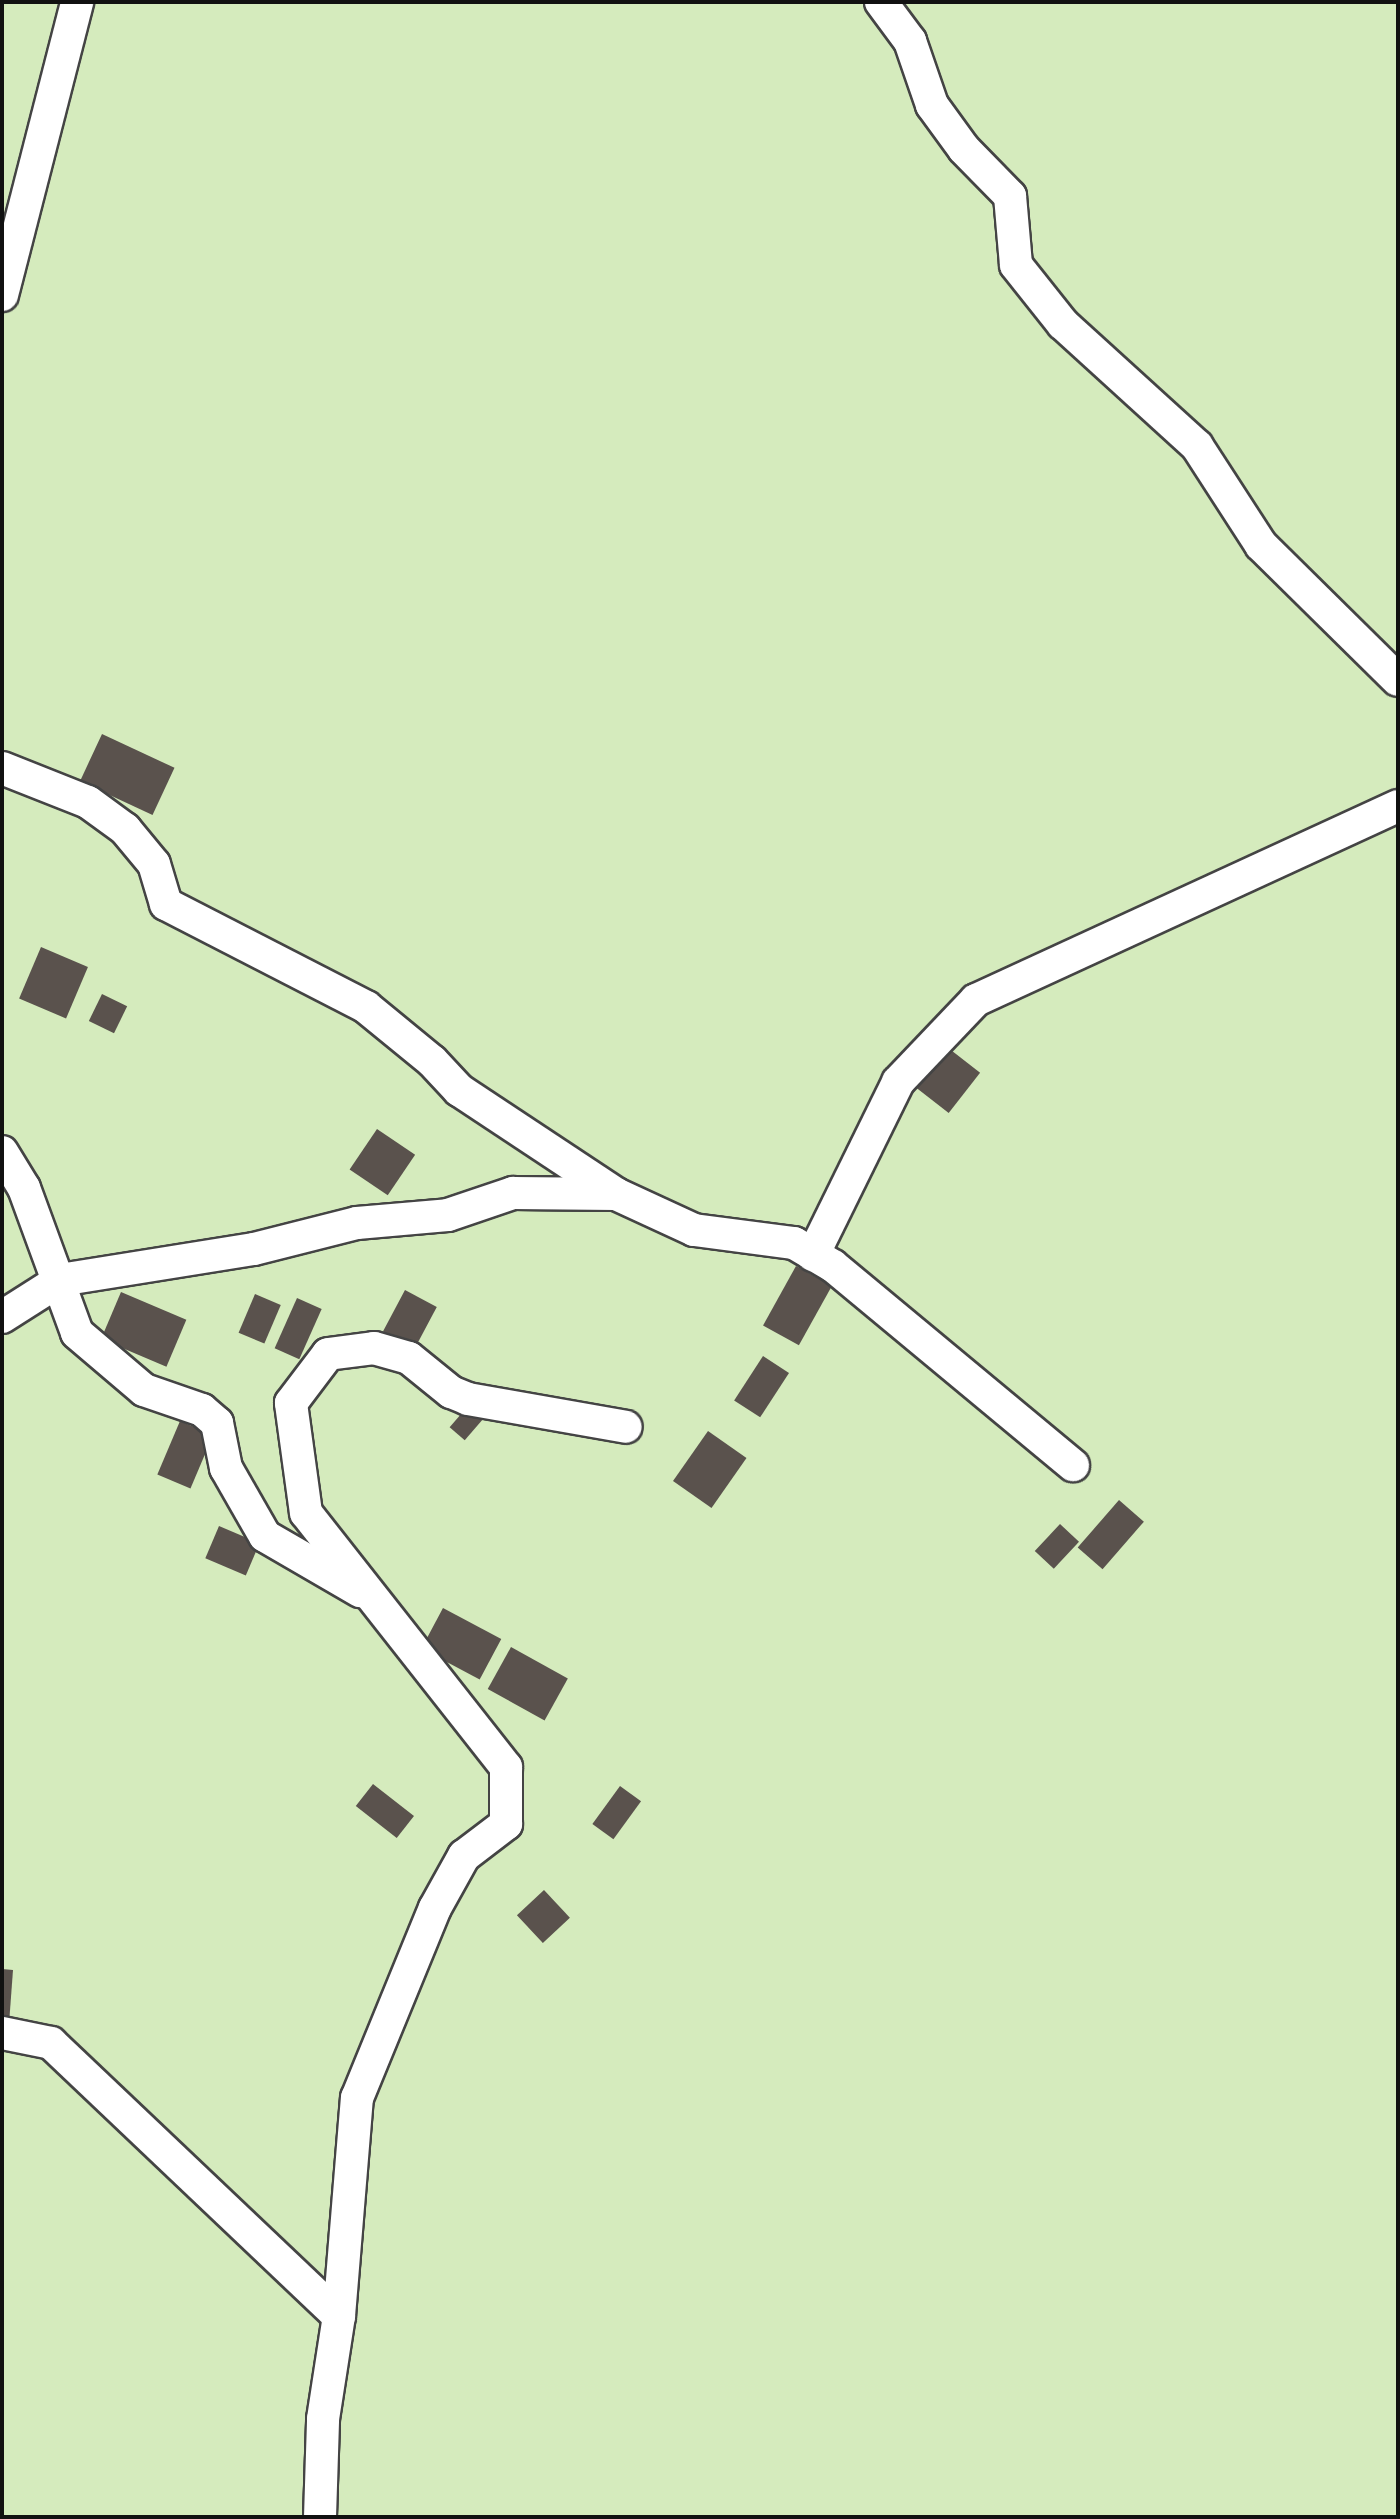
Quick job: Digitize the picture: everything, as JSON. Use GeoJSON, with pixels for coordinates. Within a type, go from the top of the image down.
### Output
{"type":"FeatureCollection","features":[{"type":"Feature","properties":{"kind":"street"},"geometry":{"type":"LineString","coordinates":[[2,295],[77,2]]}},
{"type":"Feature","properties":{"kind":"street"},"geometry":{"type":"LineString","coordinates":[[881,2],[910,41],[932,105],[964,149],[1010,196],[1016,265],[1063,324],[1197,446],[1261,545],[1398,680]]}},
{"type":"Feature","properties":{"kind":"street"},"geometry":{"type":"LineString","coordinates":[[2,768],[88,802],[125,829],[154,864],[166,904],[366,1007],[432,1061],[459,1090],[616,1194],[694,1230],[794,1242],[833,1266],[1073,1465]]}},
{"type":"Feature","properties":{"kind":"street"},"geometry":{"type":"LineString","coordinates":[[813,1255],[898,1082],[976,1000],[1398,806]]}},
{"type":"Feature","properties":{"kind":"street"},"geometry":{"type":"LineString","coordinates":[[2,1152],[23,1188],[60,1280],[77,1333],[144,1390],[202,1410],[217,1423],[226,1468],[265,1536],[377,1601]]}},
{"type":"Feature","properties":{"kind":"street"},"geometry":{"type":"LineString","coordinates":[[2,1317],[60,1280],[254,1249],[357,1223],[448,1215],[513,1193],[616,1194]]}},
{"type":"Feature","properties":{"kind":"street"},"geometry":{"type":"LineString","coordinates":[[320,2517],[323,2419],[339,2316],[357,2098],[435,1908],[464,1856],[506,1824],[506,1767],[306,1513],[291,1403],[328,1354],[374,1348],[409,1358],[451,1392],[468,1399],[626,1427]]}},
{"type":"Feature","properties":{"kind":"street"},"geometry":{"type":"LineString","coordinates":[[2,2033],[51,2043],[339,2316]]}},
{"type":"Feature","properties":{"kind":"green space"},"geometry":{"type":"Polygon","coordinates":[[[2,2],[1398,2],[1398,2517],[2,2517],[2,2]]]}},
{"type":"Feature","properties":{"kind":"building"},"geometry":{"type":"Polygon","coordinates":[[[102,734],[175,768],[153,815],[80,781],[102,734]]]}},
{"type":"Feature","properties":{"kind":"building"},"geometry":{"type":"Polygon","coordinates":[[[41,947],[88,967],[66,1018],[19,999],[41,947]]]}},
{"type":"Feature","properties":{"kind":"building"},"geometry":{"type":"Polygon","coordinates":[[[102,994],[127,1006],[114,1033],[89,1021],[102,994]]]}},
{"type":"Feature","properties":{"kind":"building"},"geometry":{"type":"Polygon","coordinates":[[[947,1047],[980,1073],[949,1113],[916,1087],[947,1047]]]}},
{"type":"Feature","properties":{"kind":"building"},"geometry":{"type":"Polygon","coordinates":[[[377,1129],[415,1155],[388,1195],[350,1170],[377,1129]]]}},
{"type":"Feature","properties":{"kind":"building"},"geometry":{"type":"Polygon","coordinates":[[[796,1266],[832,1286],[799,1345],[763,1325],[796,1266]]]}},
{"type":"Feature","properties":{"kind":"building"},"geometry":{"type":"Polygon","coordinates":[[[405,1290],[437,1307],[415,1348],[383,1331],[405,1290]]]}},
{"type":"Feature","properties":{"kind":"building"},"geometry":{"type":"Polygon","coordinates":[[[121,1292],[186,1320],[166,1367],[101,1339],[121,1292]]]}},
{"type":"Feature","properties":{"kind":"building"},"geometry":{"type":"Polygon","coordinates":[[[255,1294],[281,1305],[264,1344],[239,1333],[255,1294]]]}},
{"type":"Feature","properties":{"kind":"building"},"geometry":{"type":"Polygon","coordinates":[[[297,1298],[322,1309],[299,1359],[275,1348],[297,1298]]]}},
{"type":"Feature","properties":{"kind":"building"},"geometry":{"type":"Polygon","coordinates":[[[763,1356],[789,1373],[760,1417],[734,1400],[763,1356]]]}},
{"type":"Feature","properties":{"kind":"building"},"geometry":{"type":"Polygon","coordinates":[[[468,1406],[483,1419],[465,1440],[450,1427],[468,1406]]]}},
{"type":"Feature","properties":{"kind":"building"},"geometry":{"type":"Polygon","coordinates":[[[180,1421],[213,1435],[190,1488],[157,1474],[180,1421]]]}},
{"type":"Feature","properties":{"kind":"building"},"geometry":{"type":"Polygon","coordinates":[[[708,1431],[747,1458],[712,1508],[673,1481],[708,1431]]]}},
{"type":"Feature","properties":{"kind":"building"},"geometry":{"type":"Polygon","coordinates":[[[1119,1500],[1144,1522],[1103,1569],[1078,1548],[1119,1500]]]}},
{"type":"Feature","properties":{"kind":"building"},"geometry":{"type":"Polygon","coordinates":[[[1060,1524],[1079,1542],[1054,1569],[1035,1551],[1060,1524]]]}},
{"type":"Feature","properties":{"kind":"building"},"geometry":{"type":"Polygon","coordinates":[[[219,1526],[260,1543],[246,1575],[205,1558],[219,1526]]]}},
{"type":"Feature","properties":{"kind":"building"},"geometry":{"type":"Polygon","coordinates":[[[443,1608],[501,1639],[480,1680],[421,1649],[443,1608]]]}},
{"type":"Feature","properties":{"kind":"building"},"geometry":{"type":"Polygon","coordinates":[[[511,1647],[568,1679],[545,1720],[488,1689],[511,1647]]]}},
{"type":"Feature","properties":{"kind":"building"},"geometry":{"type":"Polygon","coordinates":[[[373,1784],[414,1816],[397,1838],[356,1806],[373,1784]]]}},
{"type":"Feature","properties":{"kind":"building"},"geometry":{"type":"Polygon","coordinates":[[[620,1786],[641,1801],[613,1839],[592,1824],[620,1786]]]}},
{"type":"Feature","properties":{"kind":"building"},"geometry":{"type":"Polygon","coordinates":[[[544,1890],[570,1918],[543,1943],[517,1915],[544,1890]]]}},
{"type":"Feature","properties":{"kind":"building"},"geometry":{"type":"Polygon","coordinates":[[[2,1969],[13,1970],[9,2024],[2,2023],[2,1969]]]}}]}
